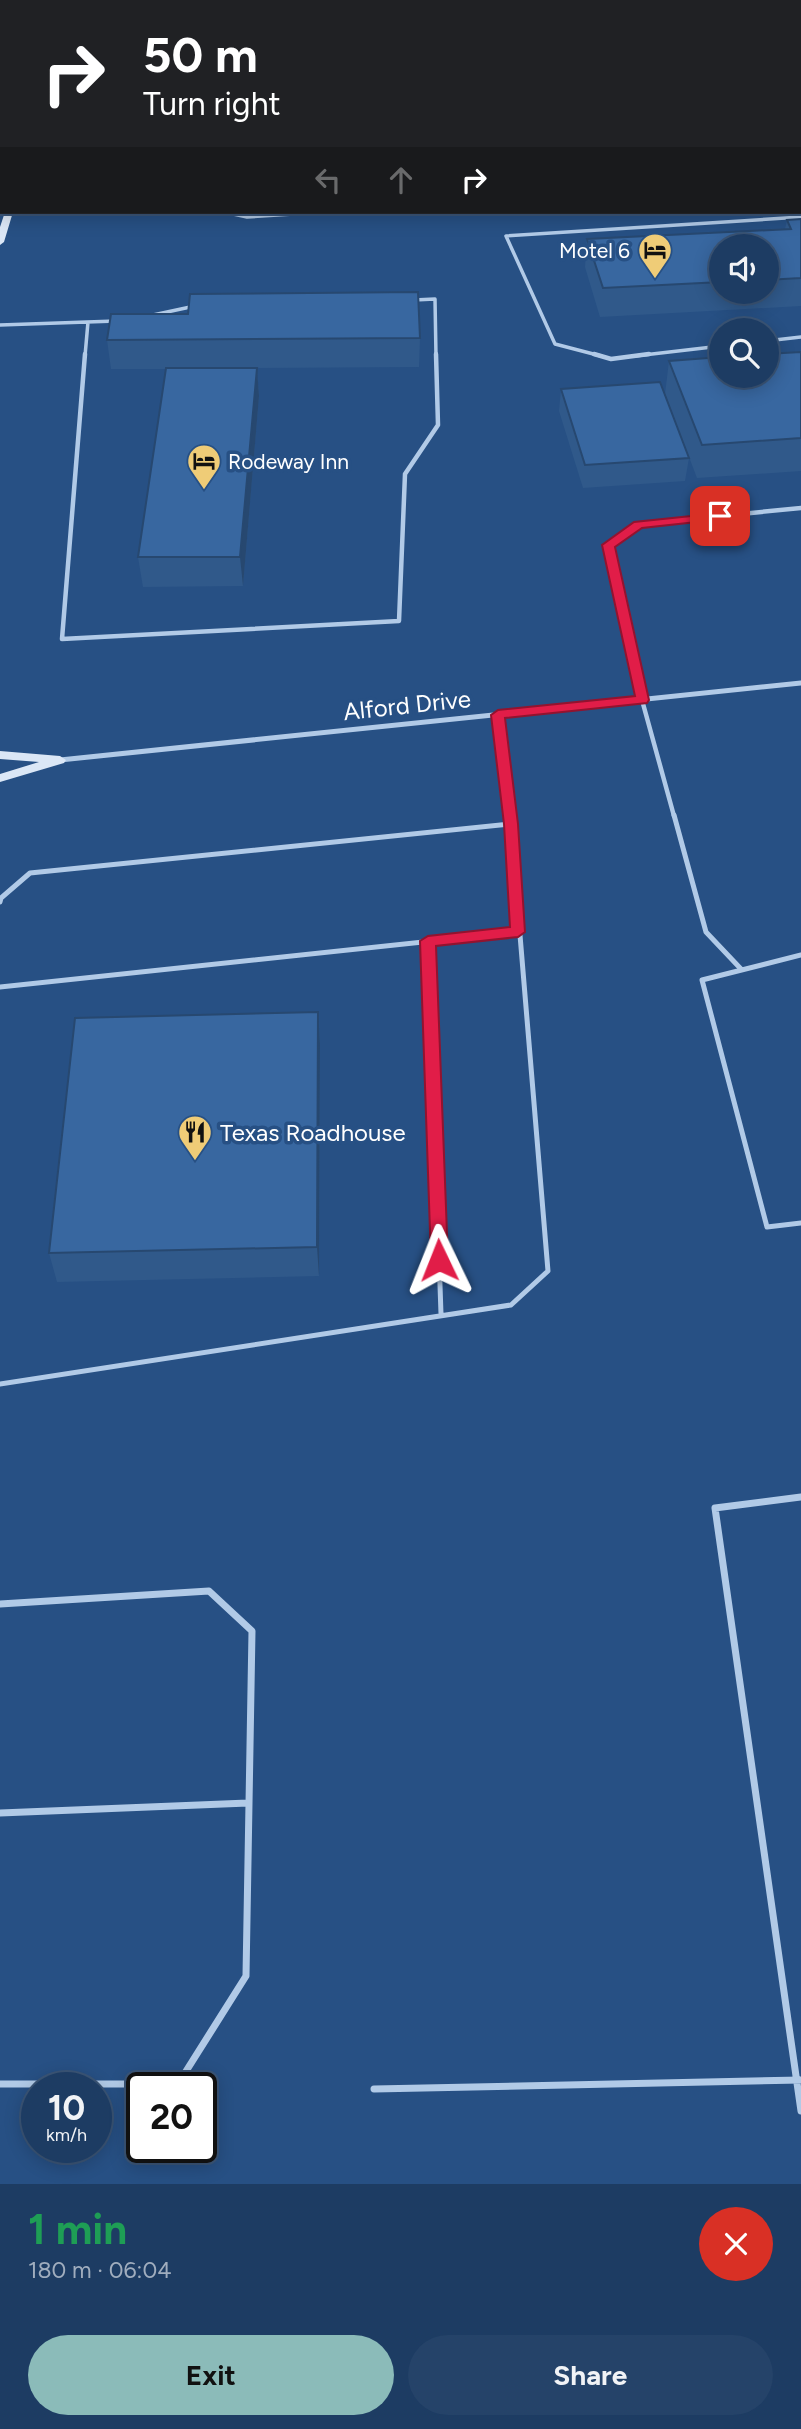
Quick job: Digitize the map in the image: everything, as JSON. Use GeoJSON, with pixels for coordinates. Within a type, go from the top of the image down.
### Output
{"type":"FeatureCollection","features":[{"type":"Feature","properties":{"kind":"main road"},"geometry":{"type":"LineString","coordinates":[[0,242],[8,214]]}},
{"type":"Feature","properties":{"kind":"main road"},"geometry":{"type":"LineString","coordinates":[[0,755],[60,760]]}},
{"type":"Feature","properties":{"kind":"main road"},"geometry":{"type":"LineString","coordinates":[[0,778],[60,760]]}},
{"type":"Feature","properties":{"kind":"street","name":"Alford Drive"},"geometry":{"type":"LineString","coordinates":[[60,760],[801,683]]}},
{"type":"Feature","properties":{"kind":"lane"},"geometry":{"type":"LineString","coordinates":[[233,214],[247,217],[294,214]]}},
{"type":"Feature","properties":{"kind":"lane"},"geometry":{"type":"LineString","coordinates":[[709,347],[611,359],[555,344],[506,236],[801,217]]}},
{"type":"Feature","properties":{"kind":"lane"},"geometry":{"type":"LineString","coordinates":[[88,322],[62,639],[398,621],[405,474],[438,425],[435,299],[407,300]]}},
{"type":"Feature","properties":{"kind":"lane"},"geometry":{"type":"LineString","coordinates":[[152,315],[202,306]]}},
{"type":"Feature","properties":{"kind":"lane"},"geometry":{"type":"LineString","coordinates":[[0,325],[128,321]]}},
{"type":"Feature","properties":{"kind":"lane"},"geometry":{"type":"LineString","coordinates":[[779,340],[801,337]]}},
{"type":"Feature","properties":{"kind":"lane"},"geometry":{"type":"LineString","coordinates":[[741,970],[706,933],[642,700],[608,545],[639,524],[801,508]]}},
{"type":"Feature","properties":{"kind":"lane"},"geometry":{"type":"LineString","coordinates":[[0,1384],[512,1305],[548,1272],[511,824],[498,715]]}},
{"type":"Feature","properties":{"kind":"lane"},"geometry":{"type":"LineString","coordinates":[[0,902],[1,898],[30,873],[511,824]]}},
{"type":"Feature","properties":{"kind":"lane"},"geometry":{"type":"LineString","coordinates":[[0,987],[518,932]]}},
{"type":"Feature","properties":{"kind":"lane"},"geometry":{"type":"LineString","coordinates":[[428,941],[442,1314]]}},
{"type":"Feature","properties":{"kind":"lane"},"geometry":{"type":"LineString","coordinates":[[801,955],[702,980],[767,1227],[801,1223]]}},
{"type":"Feature","properties":{"kind":"lane"},"geometry":{"type":"LineString","coordinates":[[801,1497],[715,1508],[799,2080],[801,2111]]}},
{"type":"Feature","properties":{"kind":"lane"},"geometry":{"type":"LineString","coordinates":[[0,1604],[209,1591],[252,1631],[246,1976],[178,2084],[0,2084]]}},
{"type":"Feature","properties":{"kind":"lane"},"geometry":{"type":"LineString","coordinates":[[0,1812],[248,1803]]}},
{"type":"Feature","properties":{"kind":"lane"},"geometry":{"type":"LineString","coordinates":[[374,2089],[799,2080]]}},
{"type":"Feature","properties":{"kind":"building"},"geometry":{"type":"Polygon","coordinates":[[[801,219],[801,278],[779,279],[779,234],[709,234],[709,283],[603,288],[587,239],[791,229],[787,220],[801,219]]]}},
{"type":"Feature","properties":{"kind":"building"},"geometry":{"type":"Polygon","coordinates":[[[418,292],[420,338],[107,340],[111,314],[188,314],[190,294],[418,292]]]}},
{"type":"Feature","properties":{"kind":"building"},"geometry":{"type":"Polygon","coordinates":[[[801,352],[801,438],[702,445],[669,361],[709,358],[709,388],[779,388],[779,353],[801,352]]]}},
{"type":"Feature","properties":{"kind":"building","name":"Rodeway Inn"},"geometry":{"type":"Polygon","coordinates":[[[166,368],[257,368],[240,557],[138,557],[166,368]]]}},
{"type":"Feature","properties":{"kind":"building"},"geometry":{"type":"Polygon","coordinates":[[[660,382],[689,458],[585,465],[561,389],[660,382]]]}},
{"type":"Feature","properties":{"kind":"building","name":"Texas Roadhouse"},"geometry":{"type":"Polygon","coordinates":[[[318,1012],[317,1247],[49,1253],[75,1018],[318,1012]]]}},
{"type":"Feature","properties":{"kind":"place","name":"Motel 6"},"geometry":{"type":"Point","coordinates":[655,280]}},
{"type":"Feature","properties":{"kind":"place","name":"Rodeway Inn"},"geometry":{"type":"Point","coordinates":[204,491]}},
{"type":"Feature","properties":{"kind":"place","name":"Texas Roadhouse"},"geometry":{"type":"Point","coordinates":[195,1162]}},
{"type":"Feature","properties":{"kind":"route"},"geometry":{"type":"LineString","coordinates":[[439,1260],[428,941],[518,932],[511,824],[498,715],[642,700],[608,545],[639,524],[720,516]]}}]}
